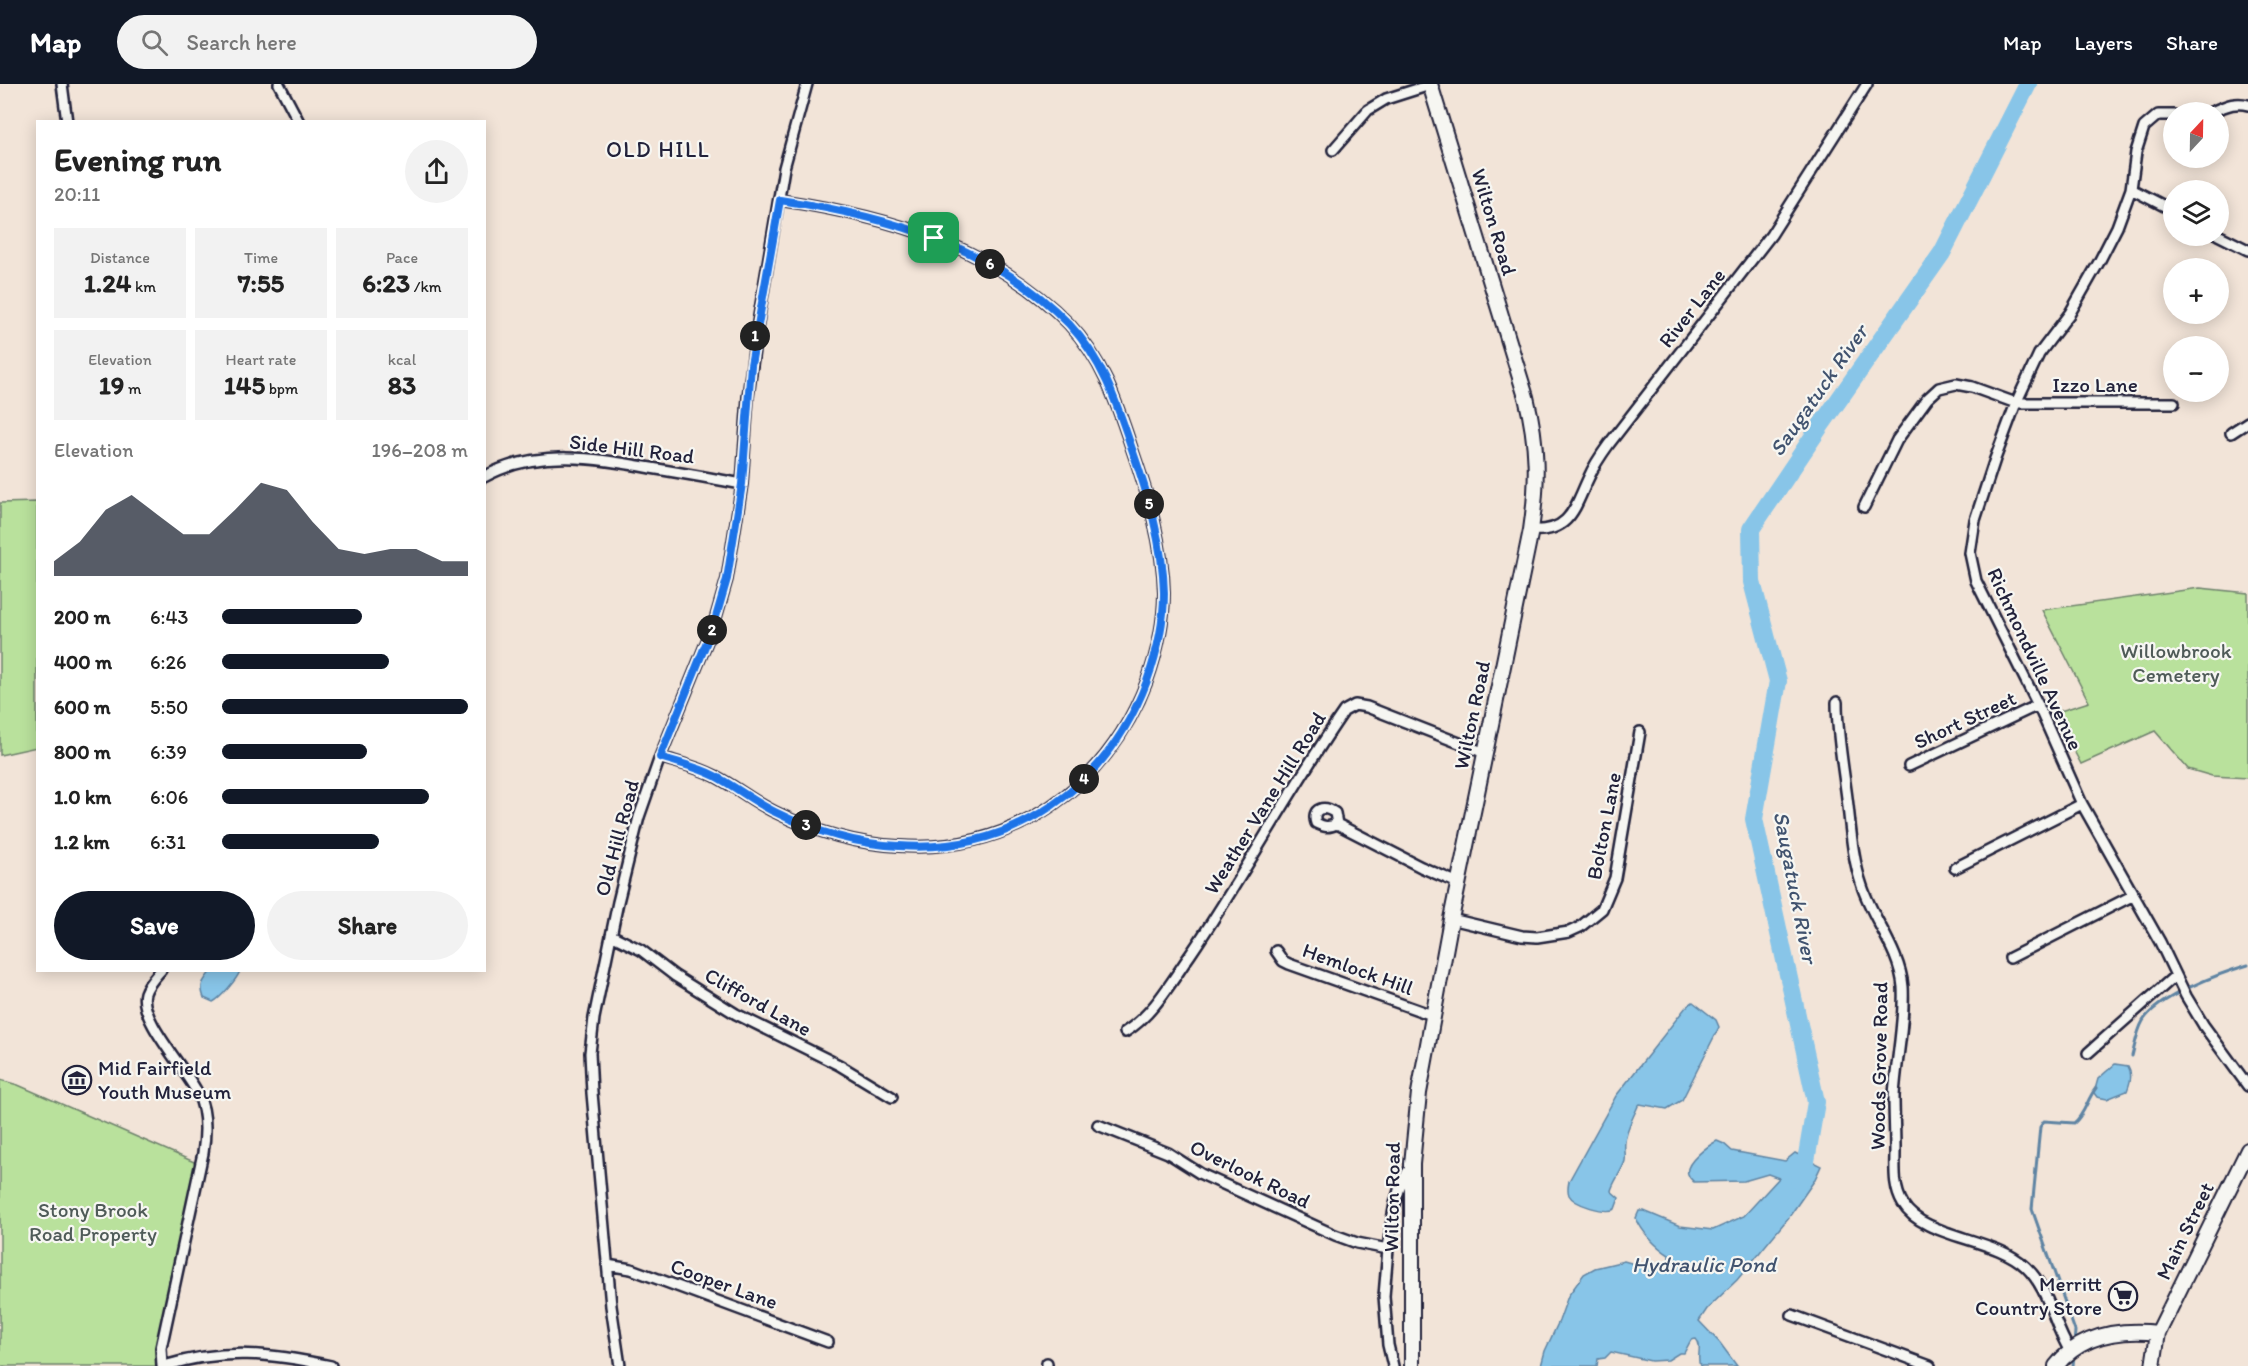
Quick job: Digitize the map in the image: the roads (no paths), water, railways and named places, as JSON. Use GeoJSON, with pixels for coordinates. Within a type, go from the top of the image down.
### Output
{"type":"FeatureCollection","features":[{"type":"Feature","properties":{"kind":"main road","name":"Wilton Road"},"geometry":{"type":"LineString","coordinates":[[1412,1366],[1412,1164],[1418,1102],[1432,1015],[1458,883],[1532,530],[1537,473],[1531,418],[1430,85]]}},
{"type":"Feature","properties":{"kind":"main road","name":"Main Street"},"geometry":{"type":"LineString","coordinates":[[2153,1366],[2158,1333],[2246,1158]]}},
{"type":"Feature","properties":{"kind":"main road"},"geometry":{"type":"LineString","coordinates":[[2056,1366],[2070,1351],[2099,1336],[2131,1331],[2158,1333]]}},
{"type":"Feature","properties":{"kind":"street"},"geometry":{"type":"LineString","coordinates":[[62,84],[67,120]]}},
{"type":"Feature","properties":{"kind":"street"},"geometry":{"type":"LineString","coordinates":[[279,84],[298,120]]}},
{"type":"Feature","properties":{"kind":"street","name":"Old Hill Road"},"geometry":{"type":"LineString","coordinates":[[620,1366],[607,1265],[590,1053],[594,1018],[635,831],[660,757],[719,608],[728,569],[742,484],[753,355],[788,153],[807,84]]}},
{"type":"Feature","properties":{"kind":"street","name":"River Lane"},"geometry":{"type":"LineString","coordinates":[[1532,530],[1550,530],[1571,515],[1595,464],[1772,235],[1867,84]]}},
{"type":"Feature","properties":{"kind":"street"},"geometry":{"type":"LineString","coordinates":[[1333,150],[1368,110],[1386,99],[1430,85]]}},
{"type":"Feature","properties":{"kind":"street"},"geometry":{"type":"LineString","coordinates":[[2229,105],[2240,103],[2248,105]]}},
{"type":"Feature","properties":{"kind":"street","name":"Richmondville Avenue"},"geometry":{"type":"LineString","coordinates":[[2163,115],[2158,115],[2144,127],[2136,152],[2131,189],[2124,210],[2099,262],[2070,313],[2039,354],[2016,404],[1975,520],[1970,553],[1976,581],[2038,705],[2082,804],[2134,895],[2186,996],[2204,1026],[2248,1086]]}},
{"type":"Feature","properties":{"kind":"street"},"geometry":{"type":"LineString","coordinates":[[2131,189],[2163,205]]}},
{"type":"Feature","properties":{"kind":"street"},"geometry":{"type":"LineString","coordinates":[[660,757],[714,776],[781,815],[854,840],[925,847],[963,843],[997,834],[1026,821],[1070,793],[1104,758],[1124,729],[1141,696],[1155,660],[1164,594],[1160,549],[1146,493],[1114,394],[1101,368],[1082,340],[1058,314],[1023,284],[1001,270],[934,238],[866,215],[780,200]]}},
{"type":"Feature","properties":{"kind":"street"},"geometry":{"type":"LineString","coordinates":[[2229,240],[2248,250]]}},
{"type":"Feature","properties":{"kind":"street"},"geometry":{"type":"LineString","coordinates":[[1864,507],[1897,440],[1927,399],[1939,388],[1956,384],[1972,387],[2016,404]]}},
{"type":"Feature","properties":{"kind":"street","name":"Izzo Lane"},"geometry":{"type":"LineString","coordinates":[[2016,404],[2174,403]]}},
{"type":"Feature","properties":{"kind":"street"},"geometry":{"type":"LineString","coordinates":[[2231,433],[2248,422]]}},
{"type":"Feature","properties":{"kind":"street","name":"Side Hill Road"},"geometry":{"type":"LineString","coordinates":[[486,476],[505,466],[524,461],[582,458],[742,484]]}},
{"type":"Feature","properties":{"kind":"street","name":"Woods Grove Road"},"geometry":{"type":"LineString","coordinates":[[1837,702],[1837,724],[1852,849],[1862,887],[1896,959],[1903,986],[1902,1021],[1894,1097],[1896,1176],[1902,1202],[1910,1214],[1924,1223],[2008,1254],[2027,1268],[2044,1291],[2061,1338],[2070,1351]]}},
{"type":"Feature","properties":{"kind":"street","name":"Weather Vane Hill Road"},"geometry":{"type":"LineString","coordinates":[[1125,1032],[1139,1023],[1173,980],[1207,930],[1344,711],[1355,705],[1366,707],[1485,753]]}},
{"type":"Feature","properties":{"kind":"street","name":"Short Street"},"geometry":{"type":"LineString","coordinates":[[1909,766],[2038,705]]}},
{"type":"Feature","properties":{"kind":"street","name":"Bolton Lane"},"geometry":{"type":"LineString","coordinates":[[1451,919],[1522,936],[1549,936],[1580,927],[1602,909],[1615,878],[1640,732]]}},
{"type":"Feature","properties":{"kind":"street"},"geometry":{"type":"LineString","coordinates":[[1955,868],[2082,804]]}},
{"type":"Feature","properties":{"kind":"street"},"geometry":{"type":"LineString","coordinates":[[1336,824],[1458,883]]}},
{"type":"Feature","properties":{"kind":"street"},"geometry":{"type":"LineString","coordinates":[[2010,958],[2134,895]]}},
{"type":"Feature","properties":{"kind":"street","name":"Clifford Lane"},"geometry":{"type":"LineString","coordinates":[[611,935],[641,950],[675,976],[736,1014],[839,1065],[892,1097]]}},
{"type":"Feature","properties":{"kind":"street","name":"Hemlock Hill"},"geometry":{"type":"LineString","coordinates":[[1276,951],[1289,964],[1432,1015]]}},
{"type":"Feature","properties":{"kind":"street"},"geometry":{"type":"LineString","coordinates":[[160,972],[147,989],[145,1002],[155,1029],[198,1094],[204,1114],[205,1129],[203,1153],[161,1348],[163,1366],[210,1355],[239,1353],[269,1355],[331,1366]]}},
{"type":"Feature","properties":{"kind":"street"},"geometry":{"type":"LineString","coordinates":[[2088,1053],[2176,975]]}},
{"type":"Feature","properties":{"kind":"street","name":"Overlook Road"},"geometry":{"type":"LineString","coordinates":[[1098,1125],[1168,1153],[1201,1174],[1335,1235],[1357,1243],[1388,1249]]}},
{"type":"Feature","properties":{"kind":"street"},"geometry":{"type":"LineString","coordinates":[[1393,1366],[1388,1345],[1384,1296],[1388,1249],[1396,1196],[1402,1178],[1412,1164]]}},
{"type":"Feature","properties":{"kind":"street","name":"Cooper Lane"},"geometry":{"type":"LineString","coordinates":[[607,1265],[631,1269],[828,1342]]}},
{"type":"Feature","properties":{"kind":"street"},"geometry":{"type":"LineString","coordinates":[[1792,1315],[1930,1366]]}},
{"type":"Feature","properties":{"kind":"water"},"geometry":{"type":"Polygon","coordinates":[[[210,972],[240,972],[236,979],[213,1002],[204,998],[202,986],[210,972]]]}},
{"type":"Feature","properties":{"kind":"water"},"geometry":{"type":"Polygon","coordinates":[[[1693,1002],[1716,1020],[1719,1027],[1682,1100],[1667,1109],[1640,1104],[1638,1106],[1628,1128],[1625,1161],[1611,1191],[1619,1198],[1615,1209],[1598,1209],[1577,1202],[1569,1195],[1569,1181],[1616,1096],[1686,1007],[1693,1002]]]}},
{"type":"Feature","properties":{"kind":"water"},"geometry":{"type":"Polygon","coordinates":[[[2115,1064],[2128,1066],[2130,1069],[2127,1091],[2107,1099],[2097,1097],[2094,1093],[2098,1079],[2115,1064]]]}},
{"type":"Feature","properties":{"kind":"water","name":"Hydraulic Pond"},"geometry":{"type":"Polygon","coordinates":[[[1717,1141],[1732,1151],[1785,1161],[1795,1153],[1821,1166],[1814,1181],[1789,1217],[1737,1280],[1707,1309],[1699,1321],[1720,1343],[1737,1366],[1700,1366],[1699,1345],[1696,1339],[1691,1340],[1684,1353],[1679,1353],[1668,1360],[1651,1361],[1611,1352],[1605,1358],[1598,1359],[1597,1366],[1541,1366],[1568,1296],[1584,1274],[1595,1268],[1624,1261],[1656,1270],[1669,1262],[1669,1255],[1659,1248],[1642,1229],[1636,1218],[1639,1211],[1680,1226],[1713,1230],[1744,1216],[1779,1178],[1768,1174],[1744,1181],[1694,1182],[1688,1174],[1690,1165],[1698,1155],[1717,1141]]]}},
{"type":"Feature","properties":{"kind":"waterway","name":"Saugatuck River"},"geometry":{"type":"LineString","coordinates":[[1799,1181],[1804,1173],[1816,1102],[1754,819],[1778,681],[1752,582],[1751,529],[1942,253],[2028,84]]}},
{"type":"Feature","properties":{"kind":"waterway"},"geometry":{"type":"LineString","coordinates":[[2132,1056],[2143,1021],[2162,1003],[2191,987],[2248,965]]}},
{"type":"Feature","properties":{"kind":"waterway"},"geometry":{"type":"LineString","coordinates":[[2074,1344],[2075,1331],[2032,1209],[2040,1127],[2044,1121],[2074,1123],[2096,1088]]}},
{"type":"Feature","properties":{"kind":"waterway"},"geometry":{"type":"LineString","coordinates":[[2073,1366],[2074,1354]]}},
{"type":"Feature","properties":{"kind":"place","name":"Mid Fairfield Youth Museum"},"geometry":{"type":"Point","coordinates":[77,1080]}},
{"type":"Feature","properties":{"kind":"place","name":"Merritt Country Store"},"geometry":{"type":"Point","coordinates":[2123,1296]}},
{"type":"Feature","properties":{"kind":"district","name":"OLD HILL"},"geometry":{"type":"Point","coordinates":[658,149]}},
{"type":"Feature","properties":{"kind":"park label","name":"Willowbrook Cemetery"},"geometry":{"type":"Point","coordinates":[2176,663]}},
{"type":"Feature","properties":{"kind":"park label","name":"Stony Brook Road Property"},"geometry":{"type":"Point","coordinates":[93,1222]}}]}
